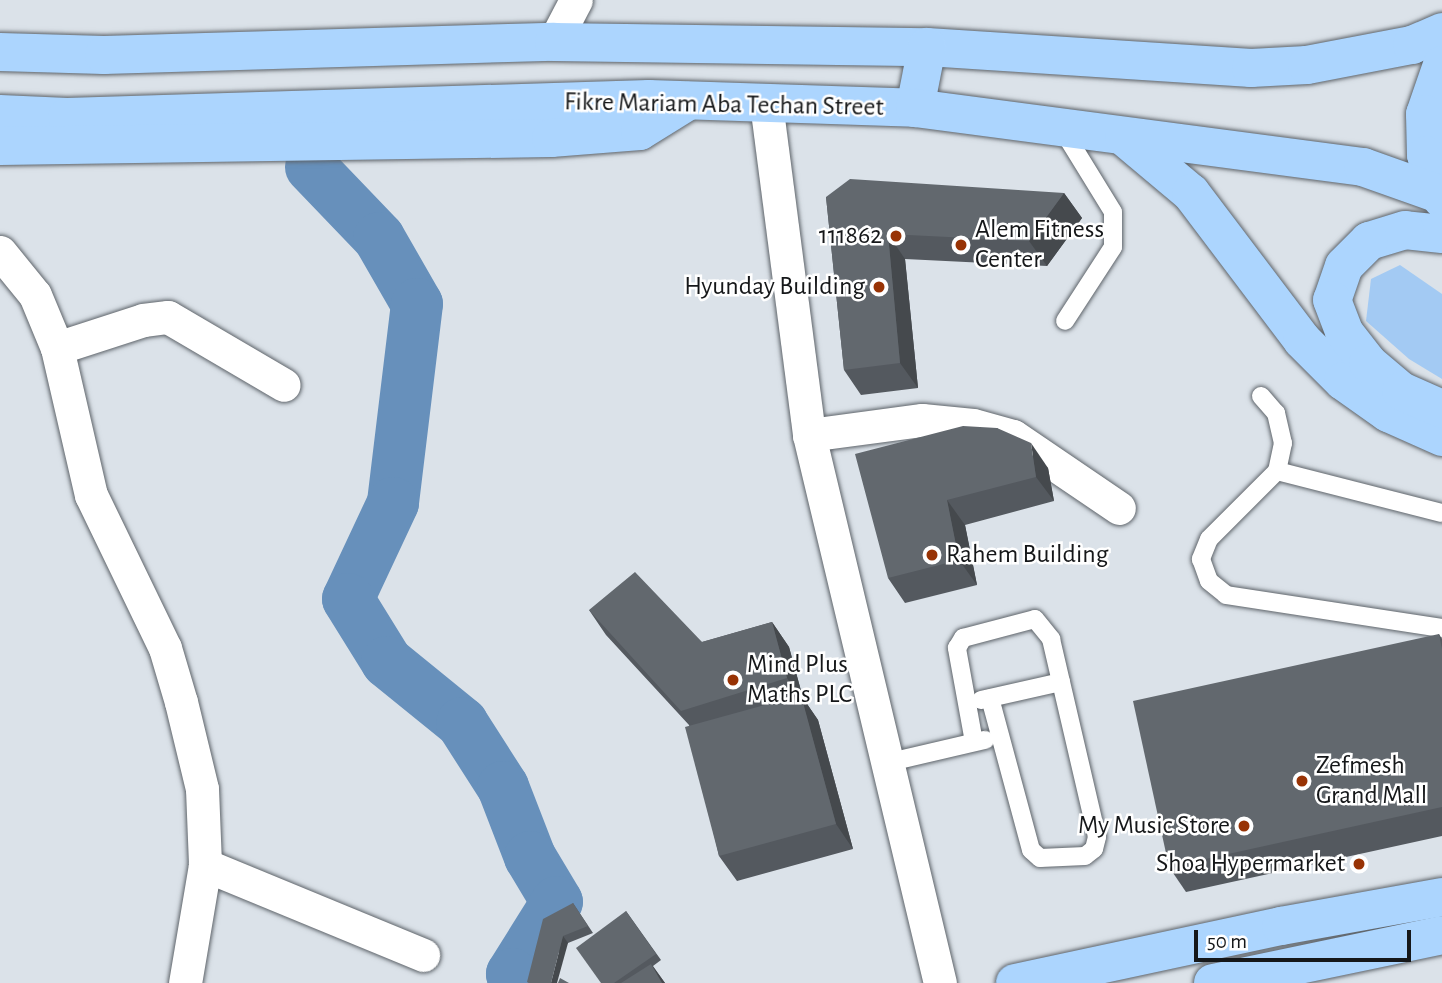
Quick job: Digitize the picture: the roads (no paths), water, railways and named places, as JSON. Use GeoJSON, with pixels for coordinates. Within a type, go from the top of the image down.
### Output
{"type":"FeatureCollection","features":[{"type":"Feature","properties":{"kind":"main road"},"geometry":{"type":"LineString","coordinates":[[0,52],[67,55],[554,41],[927,47],[1251,68],[1320,63],[1412,44],[1442,32]]}},
{"type":"Feature","properties":{"kind":"main road"},"geometry":{"type":"LineString","coordinates":[[915,108],[927,47]]}},
{"type":"Feature","properties":{"kind":"main road"},"geometry":{"type":"LineString","coordinates":[[67,55],[67,117]]}},
{"type":"Feature","properties":{"kind":"main road"},"geometry":{"type":"LineString","coordinates":[[1441,196],[1426,155],[1425,114],[1442,65]]}},
{"type":"Feature","properties":{"kind":"main road"},"geometry":{"type":"LineString","coordinates":[[0,146],[551,138],[640,131],[688,101]]}},
{"type":"Feature","properties":{"kind":"main road","name":"Fikre Mariam Aba Techan Street"},"geometry":{"type":"LineString","coordinates":[[0,114],[67,117],[688,101],[915,108],[1363,167],[1441,196]]}},
{"type":"Feature","properties":{"kind":"main road"},"geometry":{"type":"LineString","coordinates":[[1124,137],[1191,193],[1302,340],[1343,381],[1388,414],[1442,437]]}},
{"type":"Feature","properties":{"kind":"main road"},"geometry":{"type":"LineString","coordinates":[[1442,234],[1405,230],[1369,241],[1344,266],[1332,300],[1344,331],[1368,363],[1401,391],[1442,410]]}},
{"type":"Feature","properties":{"kind":"main road"},"geometry":{"type":"LineString","coordinates":[[1015,983],[1442,897]]}},
{"type":"Feature","properties":{"kind":"main road"},"geometry":{"type":"LineString","coordinates":[[1213,983],[1442,935]]}},
{"type":"Feature","properties":{"kind":"street"},"geometry":{"type":"LineString","coordinates":[[554,41],[576,0]]}},
{"type":"Feature","properties":{"kind":"street"},"geometry":{"type":"LineString","coordinates":[[765,103],[809,435],[940,983]]}},
{"type":"Feature","properties":{"kind":"street"},"geometry":{"type":"LineString","coordinates":[[0,252],[36,295],[57,348],[91,495],[165,648],[181,702],[202,789],[205,865],[185,983]]}},
{"type":"Feature","properties":{"kind":"street"},"geometry":{"type":"LineString","coordinates":[[57,348],[143,320],[168,317],[284,385]]}},
{"type":"Feature","properties":{"kind":"street"},"geometry":{"type":"LineString","coordinates":[[809,435],[922,420],[973,425],[1013,436],[1119,508]]}},
{"type":"Feature","properties":{"kind":"street"},"geometry":{"type":"LineString","coordinates":[[205,865],[423,955]]}},
{"type":"Feature","properties":{"kind":"lane"},"geometry":{"type":"LineString","coordinates":[[1062,129],[1113,212],[1114,247],[1065,321]]}},
{"type":"Feature","properties":{"kind":"lane"},"geometry":{"type":"LineString","coordinates":[[1261,396],[1276,413],[1283,443],[1277,471],[1209,539],[1201,559],[1209,582],[1226,595],[1442,628]]}},
{"type":"Feature","properties":{"kind":"lane"},"geometry":{"type":"LineString","coordinates":[[1277,471],[1442,513]]}},
{"type":"Feature","properties":{"kind":"lane"},"geometry":{"type":"LineString","coordinates":[[974,742],[957,648],[963,638],[1035,619],[1051,639],[1097,837],[1094,849],[1085,856],[1040,858],[1031,850],[998,738],[990,698]]}},
{"type":"Feature","properties":{"kind":"lane"},"geometry":{"type":"LineString","coordinates":[[967,702],[1061,682]]}},
{"type":"Feature","properties":{"kind":"lane"},"geometry":{"type":"LineString","coordinates":[[886,763],[998,738]]}},
{"type":"Feature","properties":{"kind":"waterway"},"geometry":{"type":"LineString","coordinates":[[311,167],[379,238],[417,304],[393,503],[348,599],[387,662],[462,723],[503,787],[530,857],[557,902],[512,974],[520,983]]}},
{"type":"Feature","properties":{"kind":"place","name":"111862"},"geometry":{"type":"Point","coordinates":[896,236]}},
{"type":"Feature","properties":{"kind":"place","name":"Alem Fitness Center"},"geometry":{"type":"Point","coordinates":[961,245]}},
{"type":"Feature","properties":{"kind":"place","name":"Hyunday Building"},"geometry":{"type":"Point","coordinates":[879,287]}},
{"type":"Feature","properties":{"kind":"place","name":"Rahem Building"},"geometry":{"type":"Point","coordinates":[932,555]}},
{"type":"Feature","properties":{"kind":"place","name":"Mind Plus Maths PLC"},"geometry":{"type":"Point","coordinates":[733,680]}},
{"type":"Feature","properties":{"kind":"place","name":"Zefmesh Grand Mall"},"geometry":{"type":"Point","coordinates":[1302,781]}},
{"type":"Feature","properties":{"kind":"place","name":"My Music Store"},"geometry":{"type":"Point","coordinates":[1244,826]}},
{"type":"Feature","properties":{"kind":"place","name":"Shoa Hypermarket"},"geometry":{"type":"Point","coordinates":[1359,864]}}]}
